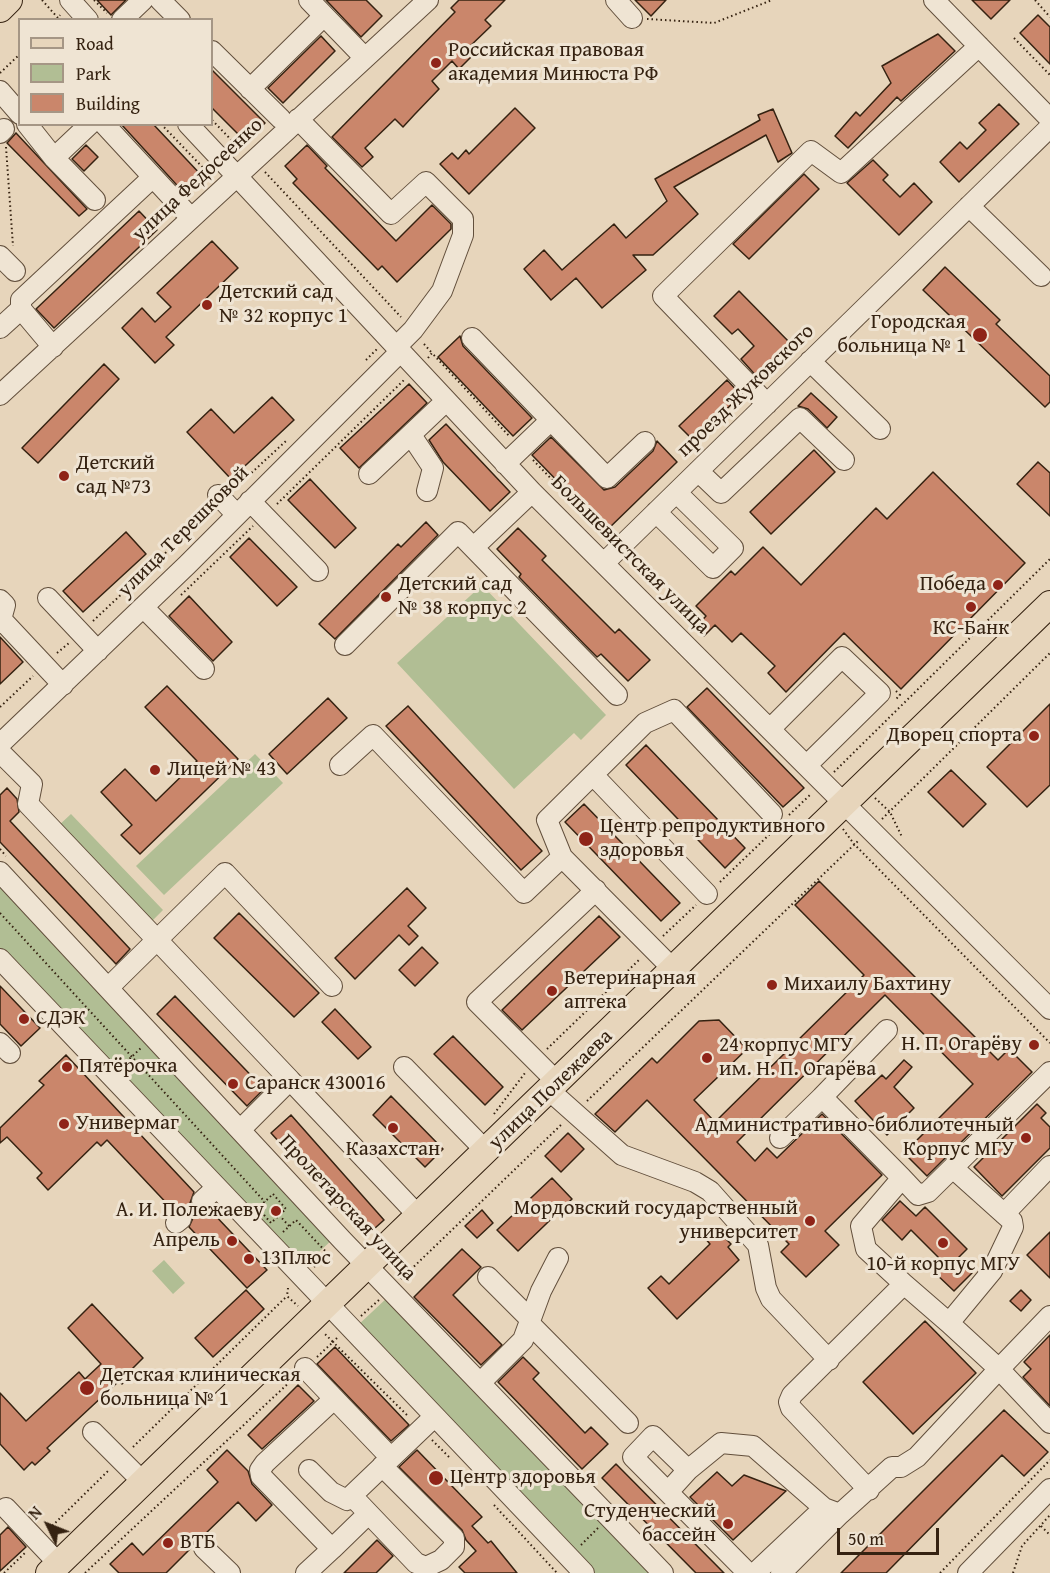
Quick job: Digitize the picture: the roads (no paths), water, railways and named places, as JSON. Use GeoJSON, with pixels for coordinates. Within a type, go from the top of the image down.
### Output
{"type":"FeatureCollection","features":[{"type":"Feature","properties":{"kind":"main road"},"geometry":{"type":"LineString","coordinates":[[0,9],[9,0]]}},
{"type":"Feature","properties":{"kind":"main road","name":"улица Полежаева"},"geometry":{"type":"LineString","coordinates":[[54,1568],[368,1266],[481,1145],[554,1087],[1050,604]]}},
{"type":"Feature","properties":{"kind":"street"},"geometry":{"type":"LineString","coordinates":[[70,0],[86,18]]}},
{"type":"Feature","properties":{"kind":"street"},"geometry":{"type":"LineString","coordinates":[[124,18],[143,0]]}},
{"type":"Feature","properties":{"kind":"street"},"geometry":{"type":"LineString","coordinates":[[160,0],[178,18]]}},
{"type":"Feature","properties":{"kind":"street"},"geometry":{"type":"LineString","coordinates":[[309,0],[365,58]]}},
{"type":"Feature","properties":{"kind":"street","name":"улица Федосеенко"},"geometry":{"type":"LineString","coordinates":[[0,395],[230,183],[253,161],[289,119],[365,58],[428,0]]}},
{"type":"Feature","properties":{"kind":"street"},"geometry":{"type":"LineString","coordinates":[[616,0],[632,18]]}},
{"type":"Feature","properties":{"kind":"street"},"geometry":{"type":"LineString","coordinates":[[934,0],[1050,119]]}},
{"type":"Feature","properties":{"kind":"street"},"geometry":{"type":"LineString","coordinates":[[250,89],[324,16]]}},
{"type":"Feature","properties":{"kind":"street"},"geometry":{"type":"LineString","coordinates":[[767,404],[663,296],[811,151],[841,173],[979,46]]}},
{"type":"Feature","properties":{"kind":"street"},"geometry":{"type":"LineString","coordinates":[[213,52],[250,89],[289,119]]}},
{"type":"Feature","properties":{"kind":"street"},"geometry":{"type":"LineString","coordinates":[[0,91],[18,112]]}},
{"type":"Feature","properties":{"kind":"street","name":"улица Терешковой"},"geometry":{"type":"LineString","coordinates":[[0,744],[244,508],[413,330],[442,291],[463,235],[464,219],[426,182],[391,214],[289,119]]}},
{"type":"Feature","properties":{"kind":"street"},"geometry":{"type":"LineString","coordinates":[[29,126],[54,158],[95,200]]}},
{"type":"Feature","properties":{"kind":"street"},"geometry":{"type":"LineString","coordinates":[[54,158],[88,126]]}},
{"type":"Feature","properties":{"kind":"street"},"geometry":{"type":"LineString","coordinates":[[106,126],[192,218]]}},
{"type":"Feature","properties":{"kind":"street","name":"Большевистская улица"},"geometry":{"type":"LineString","coordinates":[[189,126],[230,183],[391,353],[416,369],[531,492],[847,803],[1050,1009]]}},
{"type":"Feature","properties":{"kind":"street","name":"проезд Жуковского"},"geometry":{"type":"LineString","coordinates":[[604,563],[1050,127]]}},
{"type":"Feature","properties":{"kind":"street"},"geometry":{"type":"LineString","coordinates":[[53,347],[21,309],[21,300],[153,177]]}},
{"type":"Feature","properties":{"kind":"street"},"geometry":{"type":"LineString","coordinates":[[969,206],[1041,276]]}},
{"type":"Feature","properties":{"kind":"street"},"geometry":{"type":"LineString","coordinates":[[0,256],[15,271]]}},
{"type":"Feature","properties":{"kind":"street"},"geometry":{"type":"LineString","coordinates":[[0,328],[21,309]]}},
{"type":"Feature","properties":{"kind":"street"},"geometry":{"type":"LineString","coordinates":[[472,338],[607,478],[645,442]]}},
{"type":"Feature","properties":{"kind":"street"},"geometry":{"type":"LineString","coordinates":[[810,361],[880,429]]}},
{"type":"Feature","properties":{"kind":"street"},"geometry":{"type":"LineString","coordinates":[[369,474],[446,401]]}},
{"type":"Feature","properties":{"kind":"street"},"geometry":{"type":"LineString","coordinates":[[698,471],[722,493],[800,418],[844,460]]}},
{"type":"Feature","properties":{"kind":"street"},"geometry":{"type":"LineString","coordinates":[[505,464],[551,420]]}},
{"type":"Feature","properties":{"kind":"street"},"geometry":{"type":"LineString","coordinates":[[411,435],[433,468],[427,491]]}},
{"type":"Feature","properties":{"kind":"street"},"geometry":{"type":"LineString","coordinates":[[474,547],[531,492]]}},
{"type":"Feature","properties":{"kind":"street"},"geometry":{"type":"LineString","coordinates":[[656,512],[713,568],[733,548],[676,493]]}},
{"type":"Feature","properties":{"kind":"street"},"geometry":{"type":"LineString","coordinates":[[220,498],[244,508],[318,572]]}},
{"type":"Feature","properties":{"kind":"street"},"geometry":{"type":"LineString","coordinates":[[345,645],[458,532],[617,695]]}},
{"type":"Feature","properties":{"kind":"street"},"geometry":{"type":"LineString","coordinates":[[48,598],[98,651]]}},
{"type":"Feature","properties":{"kind":"street"},"geometry":{"type":"LineString","coordinates":[[0,600],[5,605],[1,622],[63,685]]}},
{"type":"Feature","properties":{"kind":"street"},"geometry":{"type":"LineString","coordinates":[[143,607],[204,669]]}},
{"type":"Feature","properties":{"kind":"street"},"geometry":{"type":"LineString","coordinates":[[771,729],[842,657],[880,693],[807,765]]}},
{"type":"Feature","properties":{"kind":"street"},"geometry":{"type":"LineString","coordinates":[[674,970],[562,857],[547,820],[645,723],[674,710],[780,818]]}},
{"type":"Feature","properties":{"kind":"street"},"geometry":{"type":"LineString","coordinates":[[340,765],[373,735],[524,893],[562,857]]}},
{"type":"Feature","properties":{"kind":"street"},"geometry":{"type":"LineString","coordinates":[[0,752],[32,784],[28,804],[411,1208]]}},
{"type":"Feature","properties":{"kind":"street"},"geometry":{"type":"LineString","coordinates":[[594,776],[707,894]]}},
{"type":"Feature","properties":{"kind":"street","name":"Пролетарская улица"},"geometry":{"type":"LineString","coordinates":[[4,865],[108,988],[240,1131],[663,1573]]}},
{"type":"Feature","properties":{"kind":"street"},"geometry":{"type":"LineString","coordinates":[[108,988],[225,873],[332,986]]}},
{"type":"Feature","properties":{"kind":"street"},"geometry":{"type":"LineString","coordinates":[[596,890],[477,1002],[535,1061],[574,1113],[622,1155],[696,1182],[710,1191],[758,1245],[766,1288],[771,1299],[829,1360]]}},
{"type":"Feature","properties":{"kind":"street"},"geometry":{"type":"LineString","coordinates":[[1,961],[291,1283],[427,1423],[560,1567],[584,1573]]}},
{"type":"Feature","properties":{"kind":"street"},"geometry":{"type":"LineString","coordinates":[[780,1138],[887,1030]]}},
{"type":"Feature","properties":{"kind":"street"},"geometry":{"type":"LineString","coordinates":[[404,1067],[481,1145]]}},
{"type":"Feature","properties":{"kind":"street"},"geometry":{"type":"LineString","coordinates":[[822,1097],[918,1195],[923,1195],[954,1169],[1050,1072]]}},
{"type":"Feature","properties":{"kind":"street"},"geometry":{"type":"LineString","coordinates":[[240,1131],[290,1080]]}},
{"type":"Feature","properties":{"kind":"street"},"geometry":{"type":"LineString","coordinates":[[1004,1214],[1050,1166]]}},
{"type":"Feature","properties":{"kind":"street"},"geometry":{"type":"LineString","coordinates":[[949,1323],[992,1271],[1010,1235],[1012,1221],[954,1169]]}},
{"type":"Feature","properties":{"kind":"street"},"geometry":{"type":"LineString","coordinates":[[902,1178],[861,1226],[866,1249],[999,1369],[1050,1423]]}},
{"type":"Feature","properties":{"kind":"street"},"geometry":{"type":"LineString","coordinates":[[480,1383],[523,1340],[558,1258]]}},
{"type":"Feature","properties":{"kind":"street"},"geometry":{"type":"LineString","coordinates":[[488,1277],[628,1423]]}},
{"type":"Feature","properties":{"kind":"street"},"geometry":{"type":"LineString","coordinates":[[869,1490],[791,1408],[789,1402],[792,1395],[904,1284]]}},
{"type":"Feature","properties":{"kind":"street"},"geometry":{"type":"LineString","coordinates":[[755,1573],[832,1511],[869,1490],[892,1467],[901,1467],[917,1457],[1050,1316]]}},
{"type":"Feature","properties":{"kind":"street"},"geometry":{"type":"LineString","coordinates":[[305,1368],[453,1538],[454,1547],[441,1560],[426,1568],[414,1568],[352,1496]]}},
{"type":"Feature","properties":{"kind":"street"},"geometry":{"type":"LineString","coordinates":[[332,1549],[269,1486],[261,1476],[260,1470],[273,1455],[334,1399]]}},
{"type":"Feature","properties":{"kind":"street"},"geometry":{"type":"LineString","coordinates":[[309,1470],[339,1498],[347,1500],[427,1423]]}},
{"type":"Feature","properties":{"kind":"street"},"geometry":{"type":"LineString","coordinates":[[93,1432],[143,1482]]}},
{"type":"Feature","properties":{"kind":"street"},"geometry":{"type":"LineString","coordinates":[[688,1470],[653,1436],[633,1457],[748,1573]]}},
{"type":"Feature","properties":{"kind":"street"},"geometry":{"type":"LineString","coordinates":[[668,1492],[688,1470],[722,1443],[753,1446],[832,1511]]}},
{"type":"Feature","properties":{"kind":"street"},"geometry":{"type":"LineString","coordinates":[[968,1573],[1050,1490]]}},
{"type":"Feature","properties":{"kind":"street"},"geometry":{"type":"LineString","coordinates":[[6,1508],[37,1541],[54,1568]]}},
{"type":"Feature","properties":{"kind":"street"},"geometry":{"type":"LineString","coordinates":[[781,1573],[832,1511]]}},
{"type":"Feature","properties":{"kind":"street"},"geometry":{"type":"LineString","coordinates":[[310,1571],[368,1514]]}},
{"type":"Feature","properties":{"kind":"street"},"geometry":{"type":"LineString","coordinates":[[204,1548],[230,1573]]}},
{"type":"Feature","properties":{"kind":"place","name":"Российская правовая академия Минюста РФ"},"geometry":{"type":"Point","coordinates":[436,63]}},
{"type":"Feature","properties":{"kind":"place","name":"Детский сад № 32 корпус 1"},"geometry":{"type":"Point","coordinates":[207,305]}},
{"type":"Feature","properties":{"kind":"place","name":"Городская больница № 1"},"geometry":{"type":"Point","coordinates":[980,335]}},
{"type":"Feature","properties":{"kind":"place","name":"Детский сад №73"},"geometry":{"type":"Point","coordinates":[64,476]}},
{"type":"Feature","properties":{"kind":"place","name":"Победа"},"geometry":{"type":"Point","coordinates":[998,585]}},
{"type":"Feature","properties":{"kind":"place","name":"Детский сад № 38 корпус 2"},"geometry":{"type":"Point","coordinates":[386,597]}},
{"type":"Feature","properties":{"kind":"place","name":"КС-Банк"},"geometry":{"type":"Point","coordinates":[971,607]}},
{"type":"Feature","properties":{"kind":"place","name":"Дворец cпорта"},"geometry":{"type":"Point","coordinates":[1034,736]}},
{"type":"Feature","properties":{"kind":"place","name":"Лицей № 43"},"geometry":{"type":"Point","coordinates":[155,770]}},
{"type":"Feature","properties":{"kind":"place","name":"Центр репродуктивного здоровья"},"geometry":{"type":"Point","coordinates":[586,839]}},
{"type":"Feature","properties":{"kind":"place","name":"Михаилу Бахтину"},"geometry":{"type":"Point","coordinates":[772,985]}},
{"type":"Feature","properties":{"kind":"place","name":"Ветеринарная аптека"},"geometry":{"type":"Point","coordinates":[552,991]}},
{"type":"Feature","properties":{"kind":"place","name":"СДЭК"},"geometry":{"type":"Point","coordinates":[24,1019]}},
{"type":"Feature","properties":{"kind":"place","name":"Н. П. Огарёву"},"geometry":{"type":"Point","coordinates":[1034,1045]}},
{"type":"Feature","properties":{"kind":"place","name":"24 корпус МГУ им. Н. П. Огарёва"},"geometry":{"type":"Point","coordinates":[707,1058]}},
{"type":"Feature","properties":{"kind":"place","name":"Пятёрочка"},"geometry":{"type":"Point","coordinates":[67,1067]}},
{"type":"Feature","properties":{"kind":"place","name":"Саранск 430016"},"geometry":{"type":"Point","coordinates":[233,1084]}},
{"type":"Feature","properties":{"kind":"place","name":"Универмаг"},"geometry":{"type":"Point","coordinates":[64,1124]}},
{"type":"Feature","properties":{"kind":"place","name":"Казахстан"},"geometry":{"type":"Point","coordinates":[393,1128]}},
{"type":"Feature","properties":{"kind":"place","name":"Административно-библиотечный Корпус МГУ"},"geometry":{"type":"Point","coordinates":[1026,1138]}},
{"type":"Feature","properties":{"kind":"place","name":"А. И. Полежаеву"},"geometry":{"type":"Point","coordinates":[276,1211]}},
{"type":"Feature","properties":{"kind":"place","name":"Мордовский государственный университет"},"geometry":{"type":"Point","coordinates":[810,1221]}},
{"type":"Feature","properties":{"kind":"place","name":"Апрель"},"geometry":{"type":"Point","coordinates":[232,1241]}},
{"type":"Feature","properties":{"kind":"place","name":"10-й корпус МГУ"},"geometry":{"type":"Point","coordinates":[943,1243]}},
{"type":"Feature","properties":{"kind":"place","name":"13Плюс"},"geometry":{"type":"Point","coordinates":[249,1259]}},
{"type":"Feature","properties":{"kind":"place","name":"Детская клиническая больница № 1"},"geometry":{"type":"Point","coordinates":[87,1388]}},
{"type":"Feature","properties":{"kind":"place","name":"Центр здоровья"},"geometry":{"type":"Point","coordinates":[436,1478]}},
{"type":"Feature","properties":{"kind":"place","name":"Студенческий бассейн"},"geometry":{"type":"Point","coordinates":[728,1524]}},
{"type":"Feature","properties":{"kind":"place","name":"ВТБ"},"geometry":{"type":"Point","coordinates":[168,1543]}}]}
